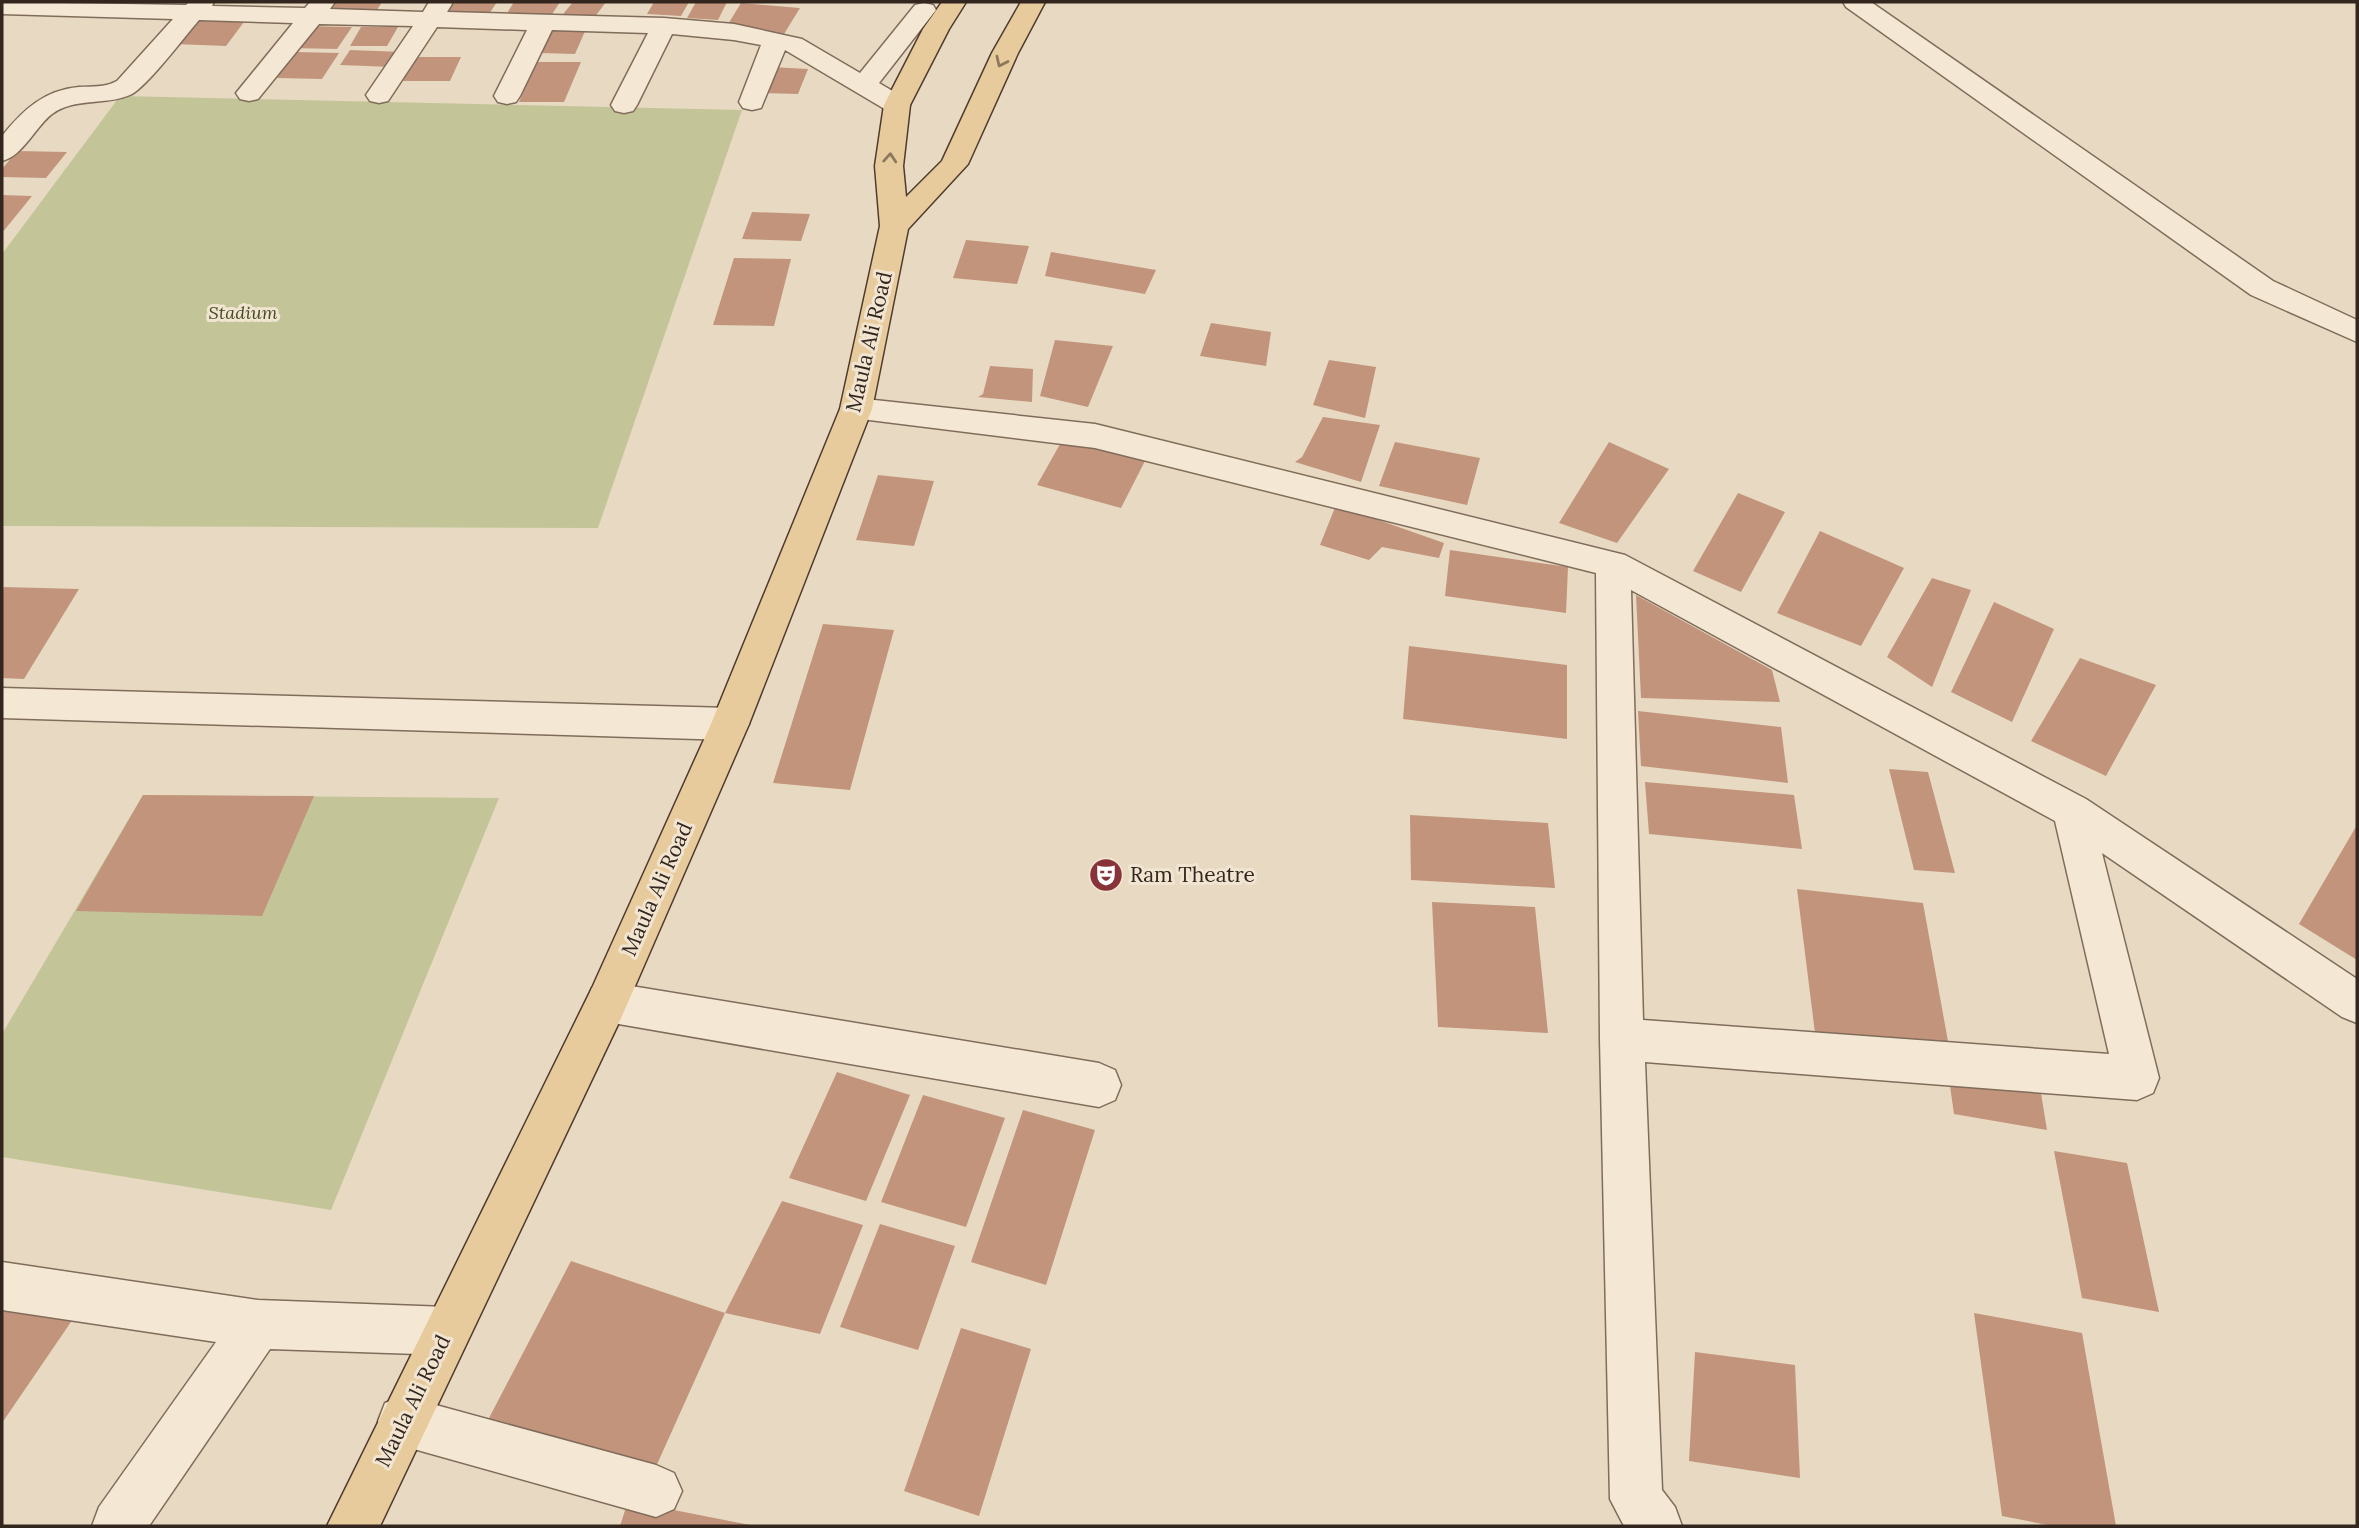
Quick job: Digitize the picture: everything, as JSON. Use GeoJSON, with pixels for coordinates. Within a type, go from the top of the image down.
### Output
{"type":"FeatureCollection","features":[{"type":"Feature","properties":{"kind":"main road"},"geometry":{"type":"LineString","coordinates":[[894,226],[954,164],[1005,53],[1033,2]]}},
{"type":"Feature","properties":{"kind":"main road","name":"Maula Ali Road"},"geometry":{"type":"LineString","coordinates":[[353,1526],[607,1002],[730,724],[856,409],[894,226],[889,166],[898,105],[933,8]]}},
{"type":"Feature","properties":{"kind":"street"},"geometry":{"type":"LineString","coordinates":[[1855,2],[2262,288],[2357,332]]}},
{"type":"Feature","properties":{"kind":"street"},"geometry":{"type":"LineString","coordinates":[[2,7],[93,5],[435,11],[543,23],[664,26],[734,32],[793,44],[898,105]]}},
{"type":"Feature","properties":{"kind":"street"},"geometry":{"type":"LineString","coordinates":[[2,153],[34,115],[52,101],[75,95],[113,93],[126,87],[197,7]]}},
{"type":"Feature","properties":{"kind":"street"},"geometry":{"type":"LineString","coordinates":[[864,85],[933,8]]}},
{"type":"Feature","properties":{"kind":"street"},"geometry":{"type":"LineString","coordinates":[[249,93],[317,9]]}},
{"type":"Feature","properties":{"kind":"street"},"geometry":{"type":"LineString","coordinates":[[379,95],[435,11]]}},
{"type":"Feature","properties":{"kind":"street"},"geometry":{"type":"LineString","coordinates":[[508,96],[543,23]]}},
{"type":"Feature","properties":{"kind":"street"},"geometry":{"type":"LineString","coordinates":[[624,105],[664,26]]}},
{"type":"Feature","properties":{"kind":"street"},"geometry":{"type":"LineString","coordinates":[[752,102],[776,40]]}},
{"type":"Feature","properties":{"kind":"street"},"geometry":{"type":"LineString","coordinates":[[856,409],[1095,436],[1613,564],[2072,811],[2357,1003]]}},
{"type":"Feature","properties":{"kind":"street"},"geometry":{"type":"LineString","coordinates":[[1613,564],[1622,1039],[1636,1499],[1656,1526]]}},
{"type":"Feature","properties":{"kind":"street"},"geometry":{"type":"LineString","coordinates":[[2,703],[730,724]]}},
{"type":"Feature","properties":{"kind":"street"},"geometry":{"type":"LineString","coordinates":[[1622,1039],[2137,1078],[2072,811]]}},
{"type":"Feature","properties":{"kind":"street"},"geometry":{"type":"LineString","coordinates":[[607,1002],[1098,1085]]}},
{"type":"Feature","properties":{"kind":"street"},"geometry":{"type":"LineString","coordinates":[[2,1286],[258,1324],[447,1331]]}},
{"type":"Feature","properties":{"kind":"street"},"geometry":{"type":"LineString","coordinates":[[118,1526],[258,1324]]}},
{"type":"Feature","properties":{"kind":"street"},"geometry":{"type":"LineString","coordinates":[[403,1422],[656,1491]]}},
{"type":"Feature","properties":{"kind":"green space","name":"Stadium"},"geometry":{"type":"Polygon","coordinates":[[[120,96],[742,110],[598,528],[2,526],[2,254],[120,96]]]}},
{"type":"Feature","properties":{"kind":"green space"},"geometry":{"type":"Polygon","coordinates":[[[143,795],[499,798],[331,1210],[2,1157],[2,1034],[143,795]]]}},
{"type":"Feature","properties":{"kind":"building"},"geometry":{"type":"Polygon","coordinates":[[[330,2],[382,2],[377,10],[325,8],[330,2]]]}},
{"type":"Feature","properties":{"kind":"building"},"geometry":{"type":"Polygon","coordinates":[[[452,2],[497,2],[489,14],[445,12],[452,2]]]}},
{"type":"Feature","properties":{"kind":"building"},"geometry":{"type":"Polygon","coordinates":[[[514,2],[560,2],[549,19],[504,18],[514,2]]]}},
{"type":"Feature","properties":{"kind":"building"},"geometry":{"type":"Polygon","coordinates":[[[573,2],[606,2],[591,22],[559,19],[573,2]]]}},
{"type":"Feature","properties":{"kind":"building"},"geometry":{"type":"Polygon","coordinates":[[[654,2],[689,2],[681,16],[647,14],[654,2]]]}},
{"type":"Feature","properties":{"kind":"building"},"geometry":{"type":"Polygon","coordinates":[[[696,2],[727,2],[718,20],[687,18],[696,2]]]}},
{"type":"Feature","properties":{"kind":"building"},"geometry":{"type":"Polygon","coordinates":[[[741,3],[800,8],[784,34],[725,29],[741,3]]]}},
{"type":"Feature","properties":{"kind":"building"},"geometry":{"type":"Polygon","coordinates":[[[195,21],[244,22],[226,46],[175,44],[195,21]]]}},
{"type":"Feature","properties":{"kind":"building"},"geometry":{"type":"Polygon","coordinates":[[[305,26],[352,27],[337,49],[290,48],[305,26]]]}},
{"type":"Feature","properties":{"kind":"building"},"geometry":{"type":"Polygon","coordinates":[[[361,27],[398,27],[387,46],[350,46],[361,27]]]}},
{"type":"Feature","properties":{"kind":"building"},"geometry":{"type":"Polygon","coordinates":[[[551,29],[586,29],[575,54],[539,53],[551,29]]]}},
{"type":"Feature","properties":{"kind":"building"},"geometry":{"type":"Polygon","coordinates":[[[350,50],[402,52],[392,67],[340,65],[350,50]]]}},
{"type":"Feature","properties":{"kind":"building"},"geometry":{"type":"Polygon","coordinates":[[[295,52],[339,53],[322,79],[277,78],[295,52]]]}},
{"type":"Feature","properties":{"kind":"building"},"geometry":{"type":"Polygon","coordinates":[[[407,57],[461,57],[450,81],[394,81],[407,57]]]}},
{"type":"Feature","properties":{"kind":"building"},"geometry":{"type":"Polygon","coordinates":[[[537,62],[581,62],[564,102],[519,102],[537,62]]]}},
{"type":"Feature","properties":{"kind":"building"},"geometry":{"type":"Polygon","coordinates":[[[770,67],[808,69],[798,94],[758,93],[770,67]]]}},
{"type":"Feature","properties":{"kind":"building"},"geometry":{"type":"Polygon","coordinates":[[[17,151],[67,152],[46,178],[2,177],[2,169],[17,151]]]}},
{"type":"Feature","properties":{"kind":"building"},"geometry":{"type":"Polygon","coordinates":[[[2,195],[32,196],[2,233],[2,195]]]}},
{"type":"Feature","properties":{"kind":"building"},"geometry":{"type":"Polygon","coordinates":[[[752,212],[810,214],[801,241],[742,239],[752,212]]]}},
{"type":"Feature","properties":{"kind":"building"},"geometry":{"type":"Polygon","coordinates":[[[966,240],[1029,246],[1017,284],[953,278],[966,240]]]}},
{"type":"Feature","properties":{"kind":"building"},"geometry":{"type":"Polygon","coordinates":[[[1051,252],[1156,270],[1145,294],[1045,276],[1051,252]]]}},
{"type":"Feature","properties":{"kind":"building"},"geometry":{"type":"Polygon","coordinates":[[[734,258],[791,259],[774,326],[713,325],[734,258]]]}},
{"type":"Feature","properties":{"kind":"building"},"geometry":{"type":"Polygon","coordinates":[[[1211,323],[1271,332],[1266,366],[1200,356],[1211,323]]]}},
{"type":"Feature","properties":{"kind":"building"},"geometry":{"type":"Polygon","coordinates":[[[1055,340],[1113,346],[1088,407],[1040,396],[1055,340]]]}},
{"type":"Feature","properties":{"kind":"building"},"geometry":{"type":"Polygon","coordinates":[[[1329,360],[1376,367],[1365,418],[1313,405],[1329,360]]]}},
{"type":"Feature","properties":{"kind":"building"},"geometry":{"type":"Polygon","coordinates":[[[990,366],[1033,369],[1032,402],[978,397],[983,394],[990,366]]]}},
{"type":"Feature","properties":{"kind":"building"},"geometry":{"type":"Polygon","coordinates":[[[1323,417],[1380,425],[1361,482],[1295,462],[1302,457],[1323,417]]]}},
{"type":"Feature","properties":{"kind":"building"},"geometry":{"type":"Polygon","coordinates":[[[1064,437],[1146,459],[1121,508],[1037,485],[1064,437]]]}},
{"type":"Feature","properties":{"kind":"building"},"geometry":{"type":"Polygon","coordinates":[[[1395,442],[1480,458],[1467,505],[1379,486],[1395,442]]]}},
{"type":"Feature","properties":{"kind":"building"},"geometry":{"type":"Polygon","coordinates":[[[1609,442],[1669,469],[1617,543],[1559,523],[1609,442]]]}},
{"type":"Feature","properties":{"kind":"building"},"geometry":{"type":"Polygon","coordinates":[[[878,475],[934,481],[914,546],[856,540],[878,475]]]}},
{"type":"Feature","properties":{"kind":"building"},"geometry":{"type":"Polygon","coordinates":[[[1738,493],[1785,512],[1741,592],[1693,571],[1738,493]]]}},
{"type":"Feature","properties":{"kind":"building"},"geometry":{"type":"Polygon","coordinates":[[[1336,505],[1444,543],[1439,558],[1382,547],[1369,560],[1320,545],[1336,505]]]}},
{"type":"Feature","properties":{"kind":"building"},"geometry":{"type":"Polygon","coordinates":[[[1820,531],[1904,568],[1861,646],[1777,613],[1820,531]]]}},
{"type":"Feature","properties":{"kind":"building"},"geometry":{"type":"Polygon","coordinates":[[[1450,550],[1568,567],[1566,613],[1445,596],[1450,550]]]}},
{"type":"Feature","properties":{"kind":"building"},"geometry":{"type":"Polygon","coordinates":[[[1932,578],[1971,590],[1932,687],[1887,657],[1932,578]]]}},
{"type":"Feature","properties":{"kind":"building"},"geometry":{"type":"Polygon","coordinates":[[[4,587],[79,589],[24,679],[2,678],[4,587]]]}},
{"type":"Feature","properties":{"kind":"building"},"geometry":{"type":"Polygon","coordinates":[[[1636,595],[1772,670],[1780,702],[1641,698],[1636,595]]]}},
{"type":"Feature","properties":{"kind":"building"},"geometry":{"type":"Polygon","coordinates":[[[1994,602],[2054,629],[2012,722],[1951,692],[1994,602]]]}},
{"type":"Feature","properties":{"kind":"building"},"geometry":{"type":"Polygon","coordinates":[[[823,624],[894,630],[850,790],[773,783],[823,624]]]}},
{"type":"Feature","properties":{"kind":"building"},"geometry":{"type":"Polygon","coordinates":[[[1409,646],[1567,665],[1567,739],[1403,719],[1409,646]]]}},
{"type":"Feature","properties":{"kind":"building"},"geometry":{"type":"Polygon","coordinates":[[[2080,658],[2156,685],[2106,776],[2031,741],[2080,658]]]}},
{"type":"Feature","properties":{"kind":"building"},"geometry":{"type":"Polygon","coordinates":[[[1638,711],[1781,727],[1788,783],[1641,766],[1638,711]]]}},
{"type":"Feature","properties":{"kind":"building"},"geometry":{"type":"Polygon","coordinates":[[[1889,769],[1928,772],[1955,873],[1914,870],[1889,769]]]}},
{"type":"Feature","properties":{"kind":"building"},"geometry":{"type":"Polygon","coordinates":[[[1645,782],[1794,795],[1802,849],[1649,834],[1645,782]]]}},
{"type":"Feature","properties":{"kind":"building"},"geometry":{"type":"Polygon","coordinates":[[[143,795],[314,796],[262,916],[76,911],[143,795]]]}},
{"type":"Feature","properties":{"kind":"building"},"geometry":{"type":"Polygon","coordinates":[[[1410,815],[1548,823],[1555,888],[1411,880],[1410,815]]]}},
{"type":"Feature","properties":{"kind":"building"},"geometry":{"type":"Polygon","coordinates":[[[2357,825],[2357,960],[2299,924],[2357,825]]]}},
{"type":"Feature","properties":{"kind":"building"},"geometry":{"type":"Polygon","coordinates":[[[1797,889],[1923,903],[1951,1058],[1816,1041],[1797,889]]]}},
{"type":"Feature","properties":{"kind":"building"},"geometry":{"type":"Polygon","coordinates":[[[1432,902],[1535,907],[1548,1033],[1438,1027],[1432,902]]]}},
{"type":"Feature","properties":{"kind":"building"},"geometry":{"type":"Polygon","coordinates":[[[837,1072],[910,1095],[866,1201],[789,1178],[837,1072]]]}},
{"type":"Feature","properties":{"kind":"building"},"geometry":{"type":"Polygon","coordinates":[[[1948,1072],[2040,1087],[2047,1130],[1954,1114],[1948,1072]]]}},
{"type":"Feature","properties":{"kind":"building"},"geometry":{"type":"Polygon","coordinates":[[[923,1095],[1005,1118],[966,1227],[881,1202],[923,1095]]]}},
{"type":"Feature","properties":{"kind":"building"},"geometry":{"type":"Polygon","coordinates":[[[1023,1110],[1095,1130],[1046,1285],[971,1262],[1023,1110]]]}},
{"type":"Feature","properties":{"kind":"building"},"geometry":{"type":"Polygon","coordinates":[[[2054,1151],[2127,1163],[2159,1312],[2082,1298],[2054,1151]]]}},
{"type":"Feature","properties":{"kind":"building"},"geometry":{"type":"Polygon","coordinates":[[[782,1201],[863,1225],[820,1334],[725,1313],[782,1201]]]}},
{"type":"Feature","properties":{"kind":"building"},"geometry":{"type":"Polygon","coordinates":[[[880,1224],[955,1246],[918,1350],[840,1327],[880,1224]]]}},
{"type":"Feature","properties":{"kind":"building"},"geometry":{"type":"Polygon","coordinates":[[[571,1261],[725,1313],[650,1480],[488,1420],[571,1261]]]}},
{"type":"Feature","properties":{"kind":"building"},"geometry":{"type":"Polygon","coordinates":[[[2,1295],[73,1319],[2,1423],[2,1295]]]}},
{"type":"Feature","properties":{"kind":"building"},"geometry":{"type":"Polygon","coordinates":[[[1974,1313],[2082,1333],[2116,1526],[2053,1526],[2002,1516],[1974,1313]]]}},
{"type":"Feature","properties":{"kind":"building"},"geometry":{"type":"Polygon","coordinates":[[[961,1328],[1031,1349],[979,1516],[904,1491],[961,1328]]]}},
{"type":"Feature","properties":{"kind":"building"},"geometry":{"type":"Polygon","coordinates":[[[1695,1352],[1795,1365],[1800,1478],[1689,1461],[1695,1352]]]}},
{"type":"Feature","properties":{"kind":"building"},"geometry":{"type":"Polygon","coordinates":[[[628,1501],[750,1525],[750,1526],[620,1526],[628,1501]]]}},
{"type":"Feature","properties":{"kind":"place","name":"Ram Theatre"},"geometry":{"type":"Point","coordinates":[1106,875]}}]}
